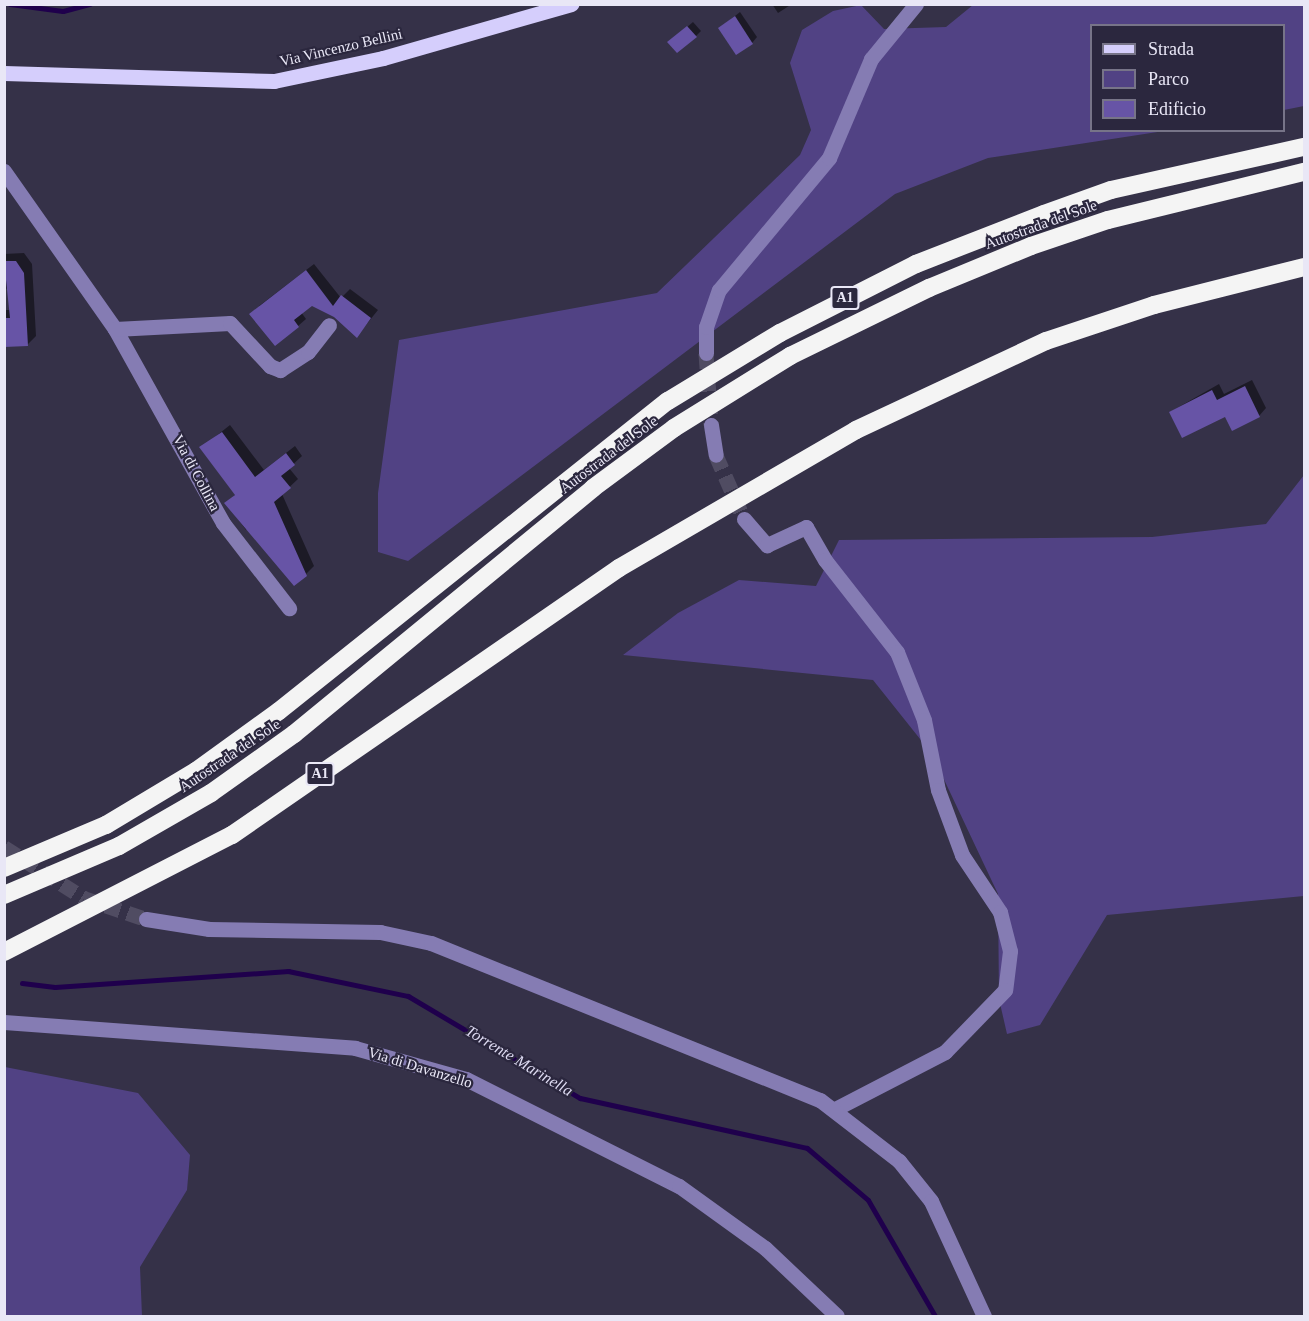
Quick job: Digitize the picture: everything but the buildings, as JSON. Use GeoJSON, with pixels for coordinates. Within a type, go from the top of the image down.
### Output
{"type":"FeatureCollection","features":[{"type":"Feature","properties":{"kind":"highway","name":"Autostrada del Sole"},"geometry":{"type":"LineString","coordinates":[[4,868],[106,825],[196,771],[279,711],[447,574],[668,401],[866,287],[1111,190],[1305,147]]}},
{"type":"Feature","properties":{"kind":"highway","name":"Autostrada del Sole"},"geometry":{"type":"LineString","coordinates":[[4,895],[119,846],[211,793],[294,734],[674,428],[800,351],[929,288],[1031,246],[1108,220],[1305,172]]}},
{"type":"Feature","properties":{"kind":"highway","name":"A1"},"geometry":{"type":"LineString","coordinates":[[4,952],[232,835],[619,568],[856,430],[1046,341],[1155,304],[1305,267]]}},
{"type":"Feature","properties":{"kind":"main road","name":"Via Vincenzo Bellini"},"geometry":{"type":"LineString","coordinates":[[4,73],[274,81],[383,58],[571,4]]}},
{"type":"Feature","properties":{"kind":"street"},"geometry":{"type":"LineString","coordinates":[[706,353],[706,327],[719,290],[829,158],[871,59],[916,4]]}},
{"type":"Feature","properties":{"kind":"street","name":"Via di Collina"},"geometry":{"type":"LineString","coordinates":[[4,171],[115,329],[223,523],[289,608]]}},
{"type":"Feature","properties":{"kind":"street"},"geometry":{"type":"LineString","coordinates":[[115,329],[230,323],[270,366],[280,370],[309,352],[329,325]]}},
{"type":"Feature","properties":{"kind":"street"},"geometry":{"type":"LineString","coordinates":[[711,425],[716,455]]}},
{"type":"Feature","properties":{"kind":"street"},"geometry":{"type":"LineString","coordinates":[[744,519],[768,545],[806,527],[825,560],[897,652],[924,720],[938,790],[962,855],[1000,912],[1010,951],[1005,990],[945,1052],[837,1108]]}},
{"type":"Feature","properties":{"kind":"street"},"geometry":{"type":"LineString","coordinates":[[146,918],[209,929],[380,932],[430,943],[837,1108],[899,1161],[931,1201],[984,1317]]}},
{"type":"Feature","properties":{"kind":"street","name":"Via di Davanzello"},"geometry":{"type":"LineString","coordinates":[[4,1022],[355,1048],[466,1079],[679,1186],[765,1248],[837,1317]]}},
{"type":"Feature","properties":{"kind":"green space"},"geometry":{"type":"Polygon","coordinates":[[[861,5],[884,29],[946,27],[973,5],[1304,5],[1304,106],[1285,110],[1285,24],[1090,24],[1090,132],[1157,132],[988,158],[895,194],[408,561],[378,552],[378,493],[399,340],[657,293],[800,155],[811,130],[790,63],[802,30],[833,11],[861,5]]]}},
{"type":"Feature","properties":{"kind":"green space"},"geometry":{"type":"Polygon","coordinates":[[[1304,475],[1304,896],[1107,915],[1040,1025],[1007,1034],[999,999],[998,894],[932,754],[873,680],[623,655],[678,613],[739,580],[816,586],[839,540],[1152,537],[1266,524],[1304,475]]]}},
{"type":"Feature","properties":{"kind":"green space"},"geometry":{"type":"Polygon","coordinates":[[[5,1067],[138,1093],[190,1155],[187,1190],[140,1267],[142,1316],[5,1316],[5,1067]]]}},
{"type":"Feature","properties":{"kind":"waterway"},"geometry":{"type":"LineString","coordinates":[[10,4],[63,11],[90,4]]}},
{"type":"Feature","properties":{"kind":"waterway","name":"Torrente Marinella"},"geometry":{"type":"LineString","coordinates":[[22,983],[55,987],[288,971],[408,996],[580,1098],[807,1148],[868,1200],[935,1316]]}},
{"type":"Feature","properties":{"kind":"tunnel"},"geometry":{"type":"LineString","coordinates":[[706,353],[711,425]]}},
{"type":"Feature","properties":{"kind":"tunnel"},"geometry":{"type":"LineString","coordinates":[[716,455],[744,519]]}},
{"type":"Feature","properties":{"kind":"tunnel"},"geometry":{"type":"LineString","coordinates":[[4,847],[84,898],[146,919]]}}]}
